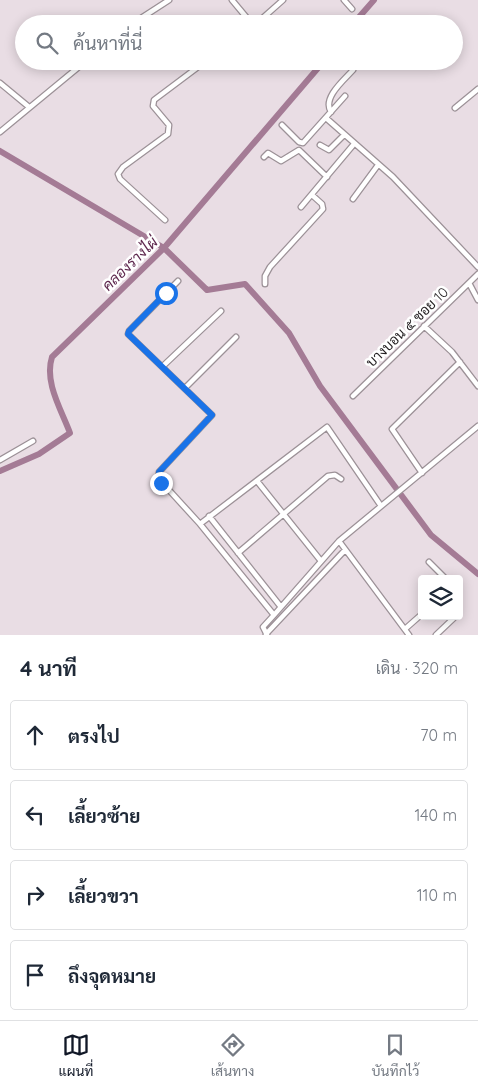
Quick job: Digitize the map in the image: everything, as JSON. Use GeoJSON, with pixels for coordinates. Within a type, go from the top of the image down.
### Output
{"type":"FeatureCollection","features":[{"type":"Feature","properties":{"kind":"street"},"geometry":{"type":"LineString","coordinates":[[146,15],[169,0]]}},
{"type":"Feature","properties":{"kind":"street"},"geometry":{"type":"LineString","coordinates":[[232,0],[244,15]]}},
{"type":"Feature","properties":{"kind":"street"},"geometry":{"type":"LineString","coordinates":[[266,15],[283,0]]}},
{"type":"Feature","properties":{"kind":"street"},"geometry":{"type":"LineString","coordinates":[[344,0],[352,9]]}},
{"type":"Feature","properties":{"kind":"street"},"geometry":{"type":"LineString","coordinates":[[0,132],[75,70]]}},
{"type":"Feature","properties":{"kind":"street"},"geometry":{"type":"LineString","coordinates":[[165,220],[120,179],[118,174],[123,167],[168,134],[169,126],[153,106],[154,100],[194,70]]}},
{"type":"Feature","properties":{"kind":"street"},"geometry":{"type":"LineString","coordinates":[[331,112],[328,108],[330,98],[353,70]]}},
{"type":"Feature","properties":{"kind":"street"},"geometry":{"type":"LineString","coordinates":[[0,83],[29,107]]}},
{"type":"Feature","properties":{"kind":"street"},"geometry":{"type":"LineString","coordinates":[[455,108],[478,89]]}},
{"type":"Feature","properties":{"kind":"street"},"geometry":{"type":"LineString","coordinates":[[282,125],[301,143],[345,96]]}},
{"type":"Feature","properties":{"kind":"street"},"geometry":{"type":"LineString","coordinates":[[326,118],[393,177],[478,267]]}},
{"type":"Feature","properties":{"kind":"street"},"geometry":{"type":"LineString","coordinates":[[320,146],[330,150],[344,135]]}},
{"type":"Feature","properties":{"kind":"street"},"geometry":{"type":"LineString","coordinates":[[302,207],[354,144]]}},
{"type":"Feature","properties":{"kind":"street"},"geometry":{"type":"LineString","coordinates":[[264,158],[268,153],[281,161],[299,150],[327,177]]}},
{"type":"Feature","properties":{"kind":"street"},"geometry":{"type":"LineString","coordinates":[[353,199],[378,165]]}},
{"type":"Feature","properties":{"kind":"street"},"geometry":{"type":"LineString","coordinates":[[265,284],[265,276],[270,268],[323,209],[322,204],[312,195]]}},
{"type":"Feature","properties":{"kind":"street","name":"บางบอน ๕ ซอย 10"},"geometry":{"type":"LineString","coordinates":[[352,396],[478,274]]}},
{"type":"Feature","properties":{"kind":"street"},"geometry":{"type":"LineString","coordinates":[[178,281],[129,331],[130,337],[163,366],[212,415],[159,472],[158,478],[200,524],[274,615]]}},
{"type":"Feature","properties":{"kind":"street"},"geometry":{"type":"LineString","coordinates":[[469,283],[478,300]]}},
{"type":"Feature","properties":{"kind":"street"},"geometry":{"type":"LineString","coordinates":[[163,366],[221,311]]}},
{"type":"Feature","properties":{"kind":"street"},"geometry":{"type":"LineString","coordinates":[[424,326],[452,352],[478,386]]}},
{"type":"Feature","properties":{"kind":"street"},"geometry":{"type":"LineString","coordinates":[[185,388],[236,337]]}},
{"type":"Feature","properties":{"kind":"street"},"geometry":{"type":"LineString","coordinates":[[422,473],[392,429],[460,362]]}},
{"type":"Feature","properties":{"kind":"street"},"geometry":{"type":"LineString","coordinates":[[345,550],[267,634],[263,626],[339,541],[478,426]]}},
{"type":"Feature","properties":{"kind":"street"},"geometry":{"type":"LineString","coordinates":[[200,524],[328,427],[381,506]]}},
{"type":"Feature","properties":{"kind":"street"},"geometry":{"type":"LineString","coordinates":[[0,460],[34,441]]}},
{"type":"Feature","properties":{"kind":"street"},"geometry":{"type":"LineString","coordinates":[[238,553],[328,476],[335,475],[341,479]]}},
{"type":"Feature","properties":{"kind":"street"},"geometry":{"type":"LineString","coordinates":[[257,481],[321,560]]}},
{"type":"Feature","properties":{"kind":"street"},"geometry":{"type":"LineString","coordinates":[[209,516],[281,607]]}},
{"type":"Feature","properties":{"kind":"street"},"geometry":{"type":"LineString","coordinates":[[339,541],[409,635]]}},
{"type":"Feature","properties":{"kind":"street"},"geometry":{"type":"LineString","coordinates":[[428,562],[442,575]]}},
{"type":"Feature","properties":{"kind":"street"},"geometry":{"type":"LineString","coordinates":[[405,629],[418,618]]}},
{"type":"Feature","properties":{"kind":"street"},"geometry":{"type":"LineString","coordinates":[[436,635],[452,620]]}},
{"type":"Feature","properties":{"kind":"waterway","name":"คลองรางไผ่"},"geometry":{"type":"LineString","coordinates":[[361,15],[374,0]]}},
{"type":"Feature","properties":{"kind":"waterway","name":"คลองรางไผ่"},"geometry":{"type":"LineString","coordinates":[[0,471],[39,454],[70,433],[52,386],[50,376],[52,357],[164,248],[316,70]]}},
{"type":"Feature","properties":{"kind":"waterway"},"geometry":{"type":"LineString","coordinates":[[0,151],[164,248],[207,290],[245,284],[289,333],[320,386],[431,535],[478,574]]}},
{"type":"Feature","properties":{"kind":"route"},"geometry":{"type":"LineString","coordinates":[[161,483],[158,478],[159,472],[212,415],[128,334],[166,293]]}}]}
